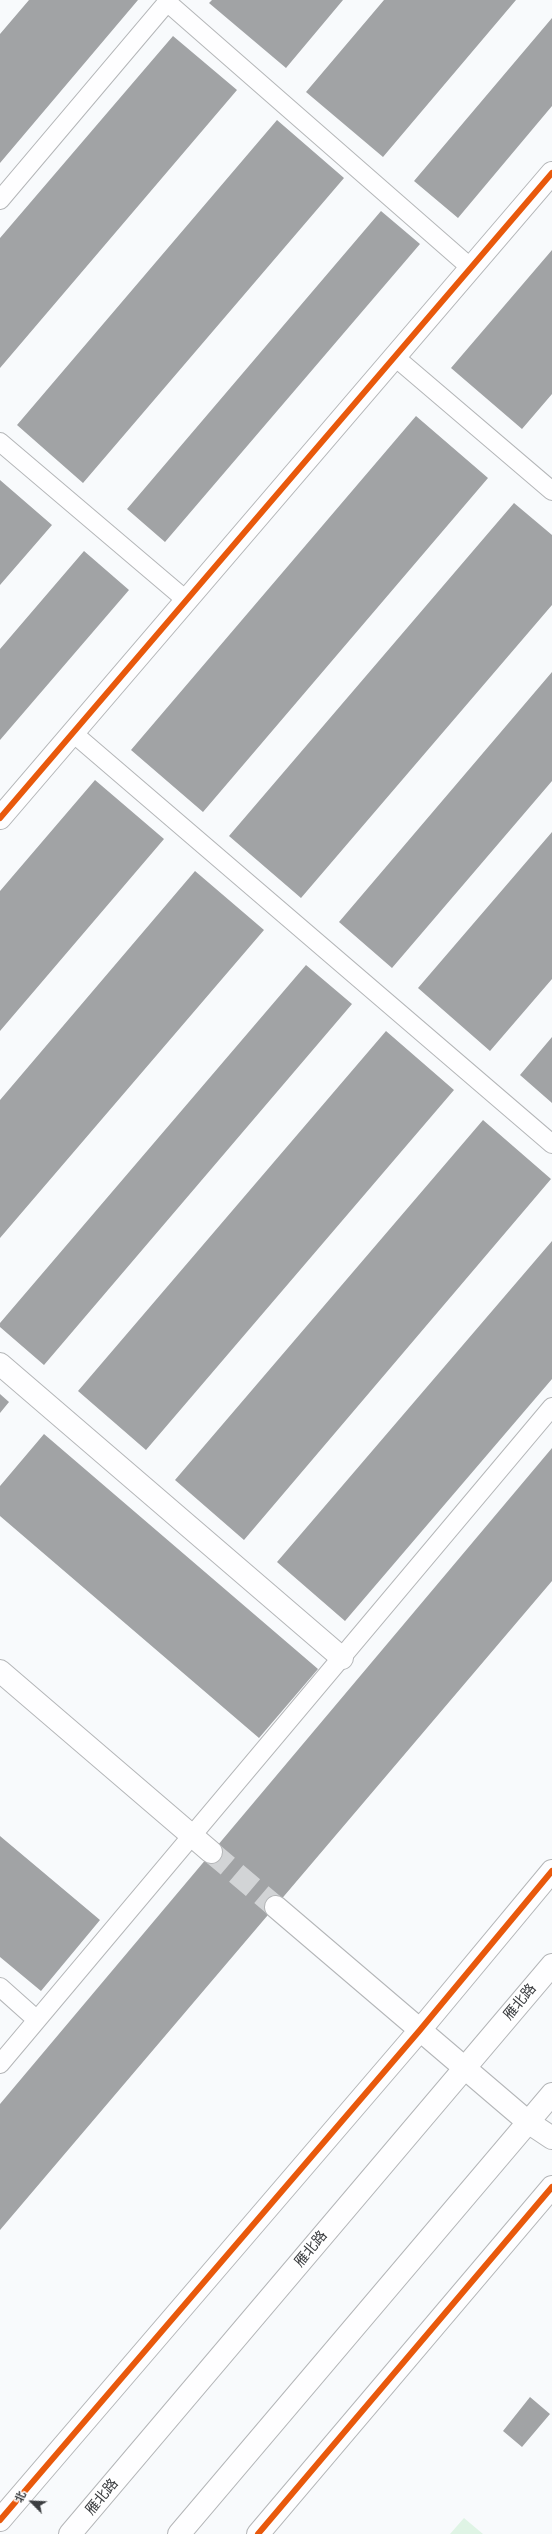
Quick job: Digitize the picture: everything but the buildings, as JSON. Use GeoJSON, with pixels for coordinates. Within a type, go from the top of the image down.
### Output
{"type":"FeatureCollection","features":[{"type":"Feature","properties":{"kind":"street"},"geometry":{"type":"LineString","coordinates":[[0,818],[552,173]]}},
{"type":"Feature","properties":{"kind":"street"},"geometry":{"type":"LineString","coordinates":[[0,1364],[342,1658]]}},
{"type":"Feature","properties":{"kind":"street"},"geometry":{"type":"LineString","coordinates":[[0,1671],[211,1852]]}},
{"type":"Feature","properties":{"kind":"street"},"geometry":{"type":"LineString","coordinates":[[0,2520],[420,2030],[552,1871]]}},
{"type":"Feature","properties":{"kind":"street"},"geometry":{"type":"LineString","coordinates":[[276,1907],[528,2122],[552,2138]]}},
{"type":"Feature","properties":{"kind":"street","name":"雁北路"},"geometry":{"type":"LineString","coordinates":[[70,2534],[552,1965]]}},
{"type":"Feature","properties":{"kind":"street"},"geometry":{"type":"LineString","coordinates":[[179,2534],[552,2094]]}},
{"type":"Feature","properties":{"kind":"street"},"geometry":{"type":"LineString","coordinates":[[258,2534],[552,2187]]}},
{"type":"Feature","properties":{"kind":"lane"},"geometry":{"type":"LineString","coordinates":[[0,200],[168,1],[471,268]]}},
{"type":"Feature","properties":{"kind":"lane"},"geometry":{"type":"LineString","coordinates":[[395,356],[552,491]]}},
{"type":"Feature","properties":{"kind":"lane"},"geometry":{"type":"LineString","coordinates":[[0,442],[186,600]]}},
{"type":"Feature","properties":{"kind":"lane"},"geometry":{"type":"LineString","coordinates":[[73,733],[552,1144]]}},
{"type":"Feature","properties":{"kind":"lane"},"geometry":{"type":"LineString","coordinates":[[0,2064],[552,1407]]}},
{"type":"Feature","properties":{"kind":"lane"},"geometry":{"type":"LineString","coordinates":[[0,1987],[37,2020]]}},
{"type":"Feature","properties":{"kind":"green space"},"geometry":{"type":"Polygon","coordinates":[[[464,2518],[483,2534],[450,2534],[464,2518]]]}},
{"type":"Feature","properties":{"kind":"tunnel"},"geometry":{"type":"LineString","coordinates":[[211,1852],[276,1907]]}},
{"type":"Feature","properties":{"kind":"cycle path"},"geometry":{"type":"LineString","coordinates":[[0,818],[552,173]]}},
{"type":"Feature","properties":{"kind":"cycle path"},"geometry":{"type":"LineString","coordinates":[[0,2520],[420,2030],[552,1871]]}},
{"type":"Feature","properties":{"kind":"cycle path"},"geometry":{"type":"LineString","coordinates":[[258,2534],[552,2187]]}}]}
